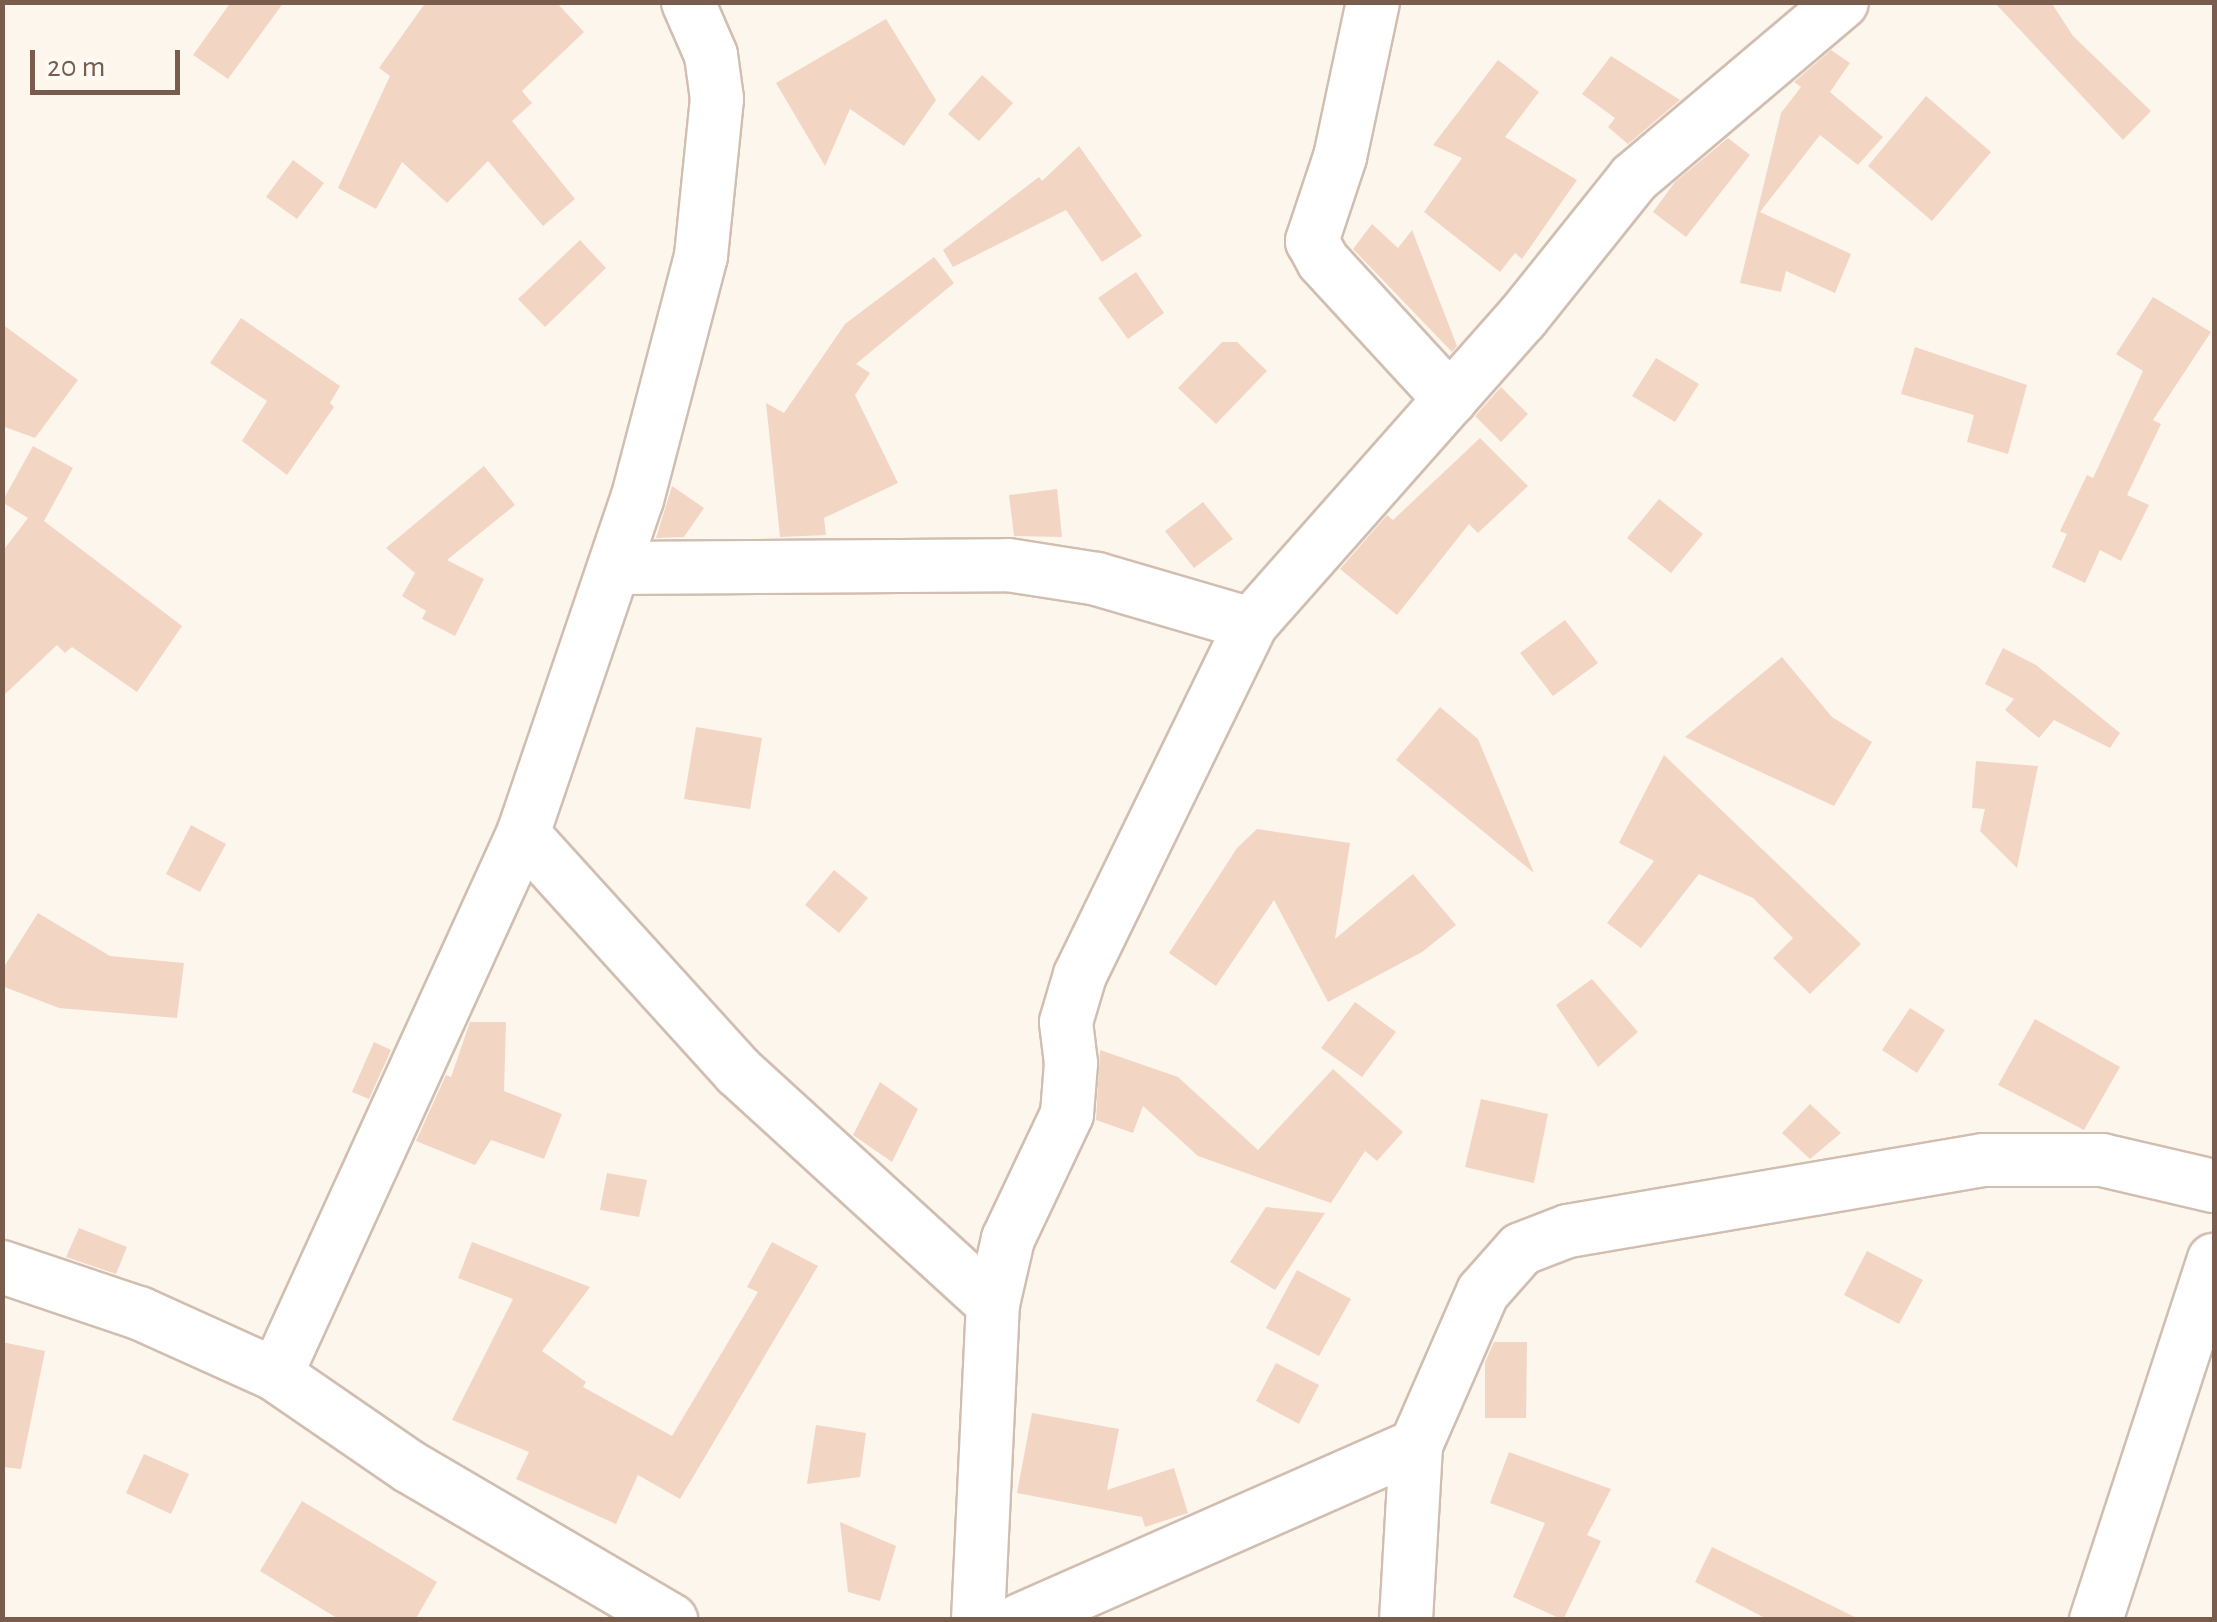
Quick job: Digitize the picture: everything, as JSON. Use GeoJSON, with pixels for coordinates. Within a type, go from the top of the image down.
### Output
{"type":"FeatureCollection","features":[{"type":"Feature","properties":{"kind":"street"},"geometry":{"type":"LineString","coordinates":[[276,1375],[523,834],[614,568],[701,256],[717,99],[711,55],[688,2]]}},
{"type":"Feature","properties":{"kind":"street"},"geometry":{"type":"LineString","coordinates":[[1373,2],[1340,157],[1312,241],[1323,261],[1450,399]]}},
{"type":"Feature","properties":{"kind":"street"},"geometry":{"type":"LineString","coordinates":[[978,1620],[994,1304],[1008,1239],[1067,1114],[1072,1063],[1066,1022],[1080,975],[1251,624],[1450,399],[1634,178],[1842,2]]}},
{"type":"Feature","properties":{"kind":"street"},"geometry":{"type":"LineString","coordinates":[[614,568],[1008,565],[1097,578],[1251,624]]}},
{"type":"Feature","properties":{"kind":"street"},"geometry":{"type":"LineString","coordinates":[[523,834],[738,1072],[994,1304]]}},
{"type":"Feature","properties":{"kind":"street"},"geometry":{"type":"LineString","coordinates":[[1406,1620],[1416,1445],[1483,1292],[1521,1249],[1568,1231],[1984,1160],[2102,1160],[2214,1186]]}},
{"type":"Feature","properties":{"kind":"street"},"geometry":{"type":"LineString","coordinates":[[2096,1620],[2214,1260]]}},
{"type":"Feature","properties":{"kind":"street"},"geometry":{"type":"LineString","coordinates":[[2,1266],[139,1314],[276,1375],[410,1468],[671,1620]]}},
{"type":"Feature","properties":{"kind":"street"},"geometry":{"type":"LineString","coordinates":[[1020,1620],[1416,1445]]}},
{"type":"Feature","properties":{"kind":"building"},"geometry":{"type":"Polygon","coordinates":[[[231,2],[284,2],[228,79],[193,55],[231,2]]]}},
{"type":"Feature","properties":{"kind":"building"},"geometry":{"type":"Polygon","coordinates":[[[426,2],[556,2],[584,32],[522,91],[532,103],[512,121],[575,199],[543,226],[488,161],[447,203],[402,162],[376,209],[338,188],[390,76],[379,68],[426,2]]]}},
{"type":"Feature","properties":{"kind":"building"},"geometry":{"type":"Polygon","coordinates":[[[1994,2],[2051,2],[2073,36],[2151,111],[2123,140],[1994,2]]]}},
{"type":"Feature","properties":{"kind":"building"},"geometry":{"type":"Polygon","coordinates":[[[886,19],[936,100],[904,146],[850,109],[825,166],[776,83],[886,19]]]}},
{"type":"Feature","properties":{"kind":"building"},"geometry":{"type":"Polygon","coordinates":[[[1831,50],[1850,63],[1830,92],[1883,137],[1858,165],[1820,135],[1760,212],[1851,254],[1835,293],[1786,271],[1781,292],[1740,283],[1781,113],[1801,87],[1794,82],[1831,50]]]}},
{"type":"Feature","properties":{"kind":"building"},"geometry":{"type":"Polygon","coordinates":[[[1611,56],[1680,100],[1628,144],[1608,127],[1615,118],[1582,94],[1611,56]]]}},
{"type":"Feature","properties":{"kind":"building"},"geometry":{"type":"Polygon","coordinates":[[[1498,60],[1539,92],[1505,137],[1577,180],[1522,259],[1515,253],[1500,272],[1424,212],[1462,158],[1433,145],[1498,60]]]}},
{"type":"Feature","properties":{"kind":"building"},"geometry":{"type":"Polygon","coordinates":[[[982,75],[1013,103],[979,141],[948,114],[982,75]]]}},
{"type":"Feature","properties":{"kind":"building"},"geometry":{"type":"Polygon","coordinates":[[[1926,96],[1991,152],[1932,221],[1868,166],[1926,96]]]}},
{"type":"Feature","properties":{"kind":"building"},"geometry":{"type":"Polygon","coordinates":[[[1728,138],[1750,155],[1686,237],[1653,212],[1675,182],[1728,138]]]}},
{"type":"Feature","properties":{"kind":"building"},"geometry":{"type":"Polygon","coordinates":[[[1079,146],[1142,236],[1102,262],[1066,210],[953,267],[943,250],[1039,177],[1042,181],[1079,146]]]}},
{"type":"Feature","properties":{"kind":"building"},"geometry":{"type":"Polygon","coordinates":[[[293,160],[324,183],[297,219],[266,197],[293,160]]]}},
{"type":"Feature","properties":{"kind":"building"},"geometry":{"type":"Polygon","coordinates":[[[1372,224],[1398,248],[1412,230],[1457,346],[1452,352],[1353,249],[1372,224]]]}},
{"type":"Feature","properties":{"kind":"building"},"geometry":{"type":"Polygon","coordinates":[[[580,240],[606,268],[545,327],[518,299],[580,240]]]}},
{"type":"Feature","properties":{"kind":"building"},"geometry":{"type":"Polygon","coordinates":[[[934,257],[954,283],[856,364],[870,373],[855,395],[898,483],[824,518],[826,535],[780,537],[766,403],[784,413],[845,324],[934,257]]]}},
{"type":"Feature","properties":{"kind":"building"},"geometry":{"type":"Polygon","coordinates":[[[1136,272],[1164,313],[1128,339],[1098,298],[1136,272]]]}},
{"type":"Feature","properties":{"kind":"building"},"geometry":{"type":"Polygon","coordinates":[[[2153,297],[2211,332],[2153,420],[2161,424],[2127,495],[2149,505],[2121,561],[2100,550],[2085,583],[2052,567],[2067,534],[2060,531],[2087,475],[2093,478],[2143,371],[2116,354],[2153,297]]]}},
{"type":"Feature","properties":{"kind":"building"},"geometry":{"type":"Polygon","coordinates":[[[241,318],[340,386],[330,403],[334,407],[287,475],[242,441],[267,401],[210,363],[241,318]]]}},
{"type":"Feature","properties":{"kind":"building"},"geometry":{"type":"Polygon","coordinates":[[[2,324],[78,380],[35,438],[2,426],[2,324]]]}},
{"type":"Feature","properties":{"kind":"building"},"geometry":{"type":"Polygon","coordinates":[[[1222,342],[1237,342],[1267,371],[1216,424],[1178,388],[1222,342]]]}},
{"type":"Feature","properties":{"kind":"building"},"geometry":{"type":"Polygon","coordinates":[[[1915,347],[2027,385],[2008,454],[1967,442],[1974,415],[1901,394],[1915,347]]]}},
{"type":"Feature","properties":{"kind":"building"},"geometry":{"type":"Polygon","coordinates":[[[1656,358],[1699,384],[1675,422],[1632,396],[1656,358]]]}},
{"type":"Feature","properties":{"kind":"building"},"geometry":{"type":"Polygon","coordinates":[[[1501,387],[1528,414],[1501,442],[1475,416],[1501,387]]]}},
{"type":"Feature","properties":{"kind":"building"},"geometry":{"type":"Polygon","coordinates":[[[1480,438],[1528,486],[1478,533],[1469,524],[1397,615],[1340,569],[1387,515],[1393,520],[1480,438]]]}},
{"type":"Feature","properties":{"kind":"building"},"geometry":{"type":"Polygon","coordinates":[[[33,446],[73,468],[44,521],[182,626],[137,692],[72,647],[65,653],[57,645],[2,697],[2,552],[28,518],[2,502],[33,446]]]}},
{"type":"Feature","properties":{"kind":"building"},"geometry":{"type":"Polygon","coordinates":[[[484,466],[515,505],[447,560],[484,579],[455,636],[422,619],[426,611],[402,596],[415,573],[386,548],[484,466]]]}},
{"type":"Feature","properties":{"kind":"building"},"geometry":{"type":"Polygon","coordinates":[[[672,486],[704,508],[684,537],[656,538],[672,486]]]}},
{"type":"Feature","properties":{"kind":"building"},"geometry":{"type":"Polygon","coordinates":[[[1057,489],[1062,537],[1014,536],[1009,495],[1057,489]]]}},
{"type":"Feature","properties":{"kind":"building"},"geometry":{"type":"Polygon","coordinates":[[[1659,499],[1703,534],[1671,573],[1627,538],[1659,499]]]}},
{"type":"Feature","properties":{"kind":"building"},"geometry":{"type":"Polygon","coordinates":[[[1203,502],[1233,539],[1194,568],[1165,531],[1203,502]]]}},
{"type":"Feature","properties":{"kind":"building"},"geometry":{"type":"Polygon","coordinates":[[[1565,620],[1598,663],[1553,696],[1520,653],[1565,620]]]}},
{"type":"Feature","properties":{"kind":"building"},"geometry":{"type":"Polygon","coordinates":[[[2003,648],[2036,665],[2120,733],[2110,748],[2054,720],[2039,738],[2005,710],[2014,699],[1985,684],[2003,648]]]}},
{"type":"Feature","properties":{"kind":"building"},"geometry":{"type":"Polygon","coordinates":[[[1782,657],[1832,717],[1872,742],[1834,806],[1685,737],[1782,657]]]}},
{"type":"Feature","properties":{"kind":"building"},"geometry":{"type":"Polygon","coordinates":[[[1440,707],[1478,739],[1534,873],[1396,760],[1440,707]]]}},
{"type":"Feature","properties":{"kind":"building"},"geometry":{"type":"Polygon","coordinates":[[[696,727],[762,738],[750,809],[684,799],[696,727]]]}},
{"type":"Feature","properties":{"kind":"building"},"geometry":{"type":"Polygon","coordinates":[[[1664,755],[1861,944],[1810,994],[1773,958],[1793,938],[1753,898],[1699,874],[1641,948],[1607,923],[1654,861],[1619,843],[1664,755]]]}},
{"type":"Feature","properties":{"kind":"building"},"geometry":{"type":"Polygon","coordinates":[[[1976,761],[2038,766],[2017,868],[1980,831],[1985,809],[1972,808],[1976,761]]]}},
{"type":"Feature","properties":{"kind":"building"},"geometry":{"type":"Polygon","coordinates":[[[191,825],[226,844],[200,892],[166,874],[191,825]]]}},
{"type":"Feature","properties":{"kind":"building"},"geometry":{"type":"Polygon","coordinates":[[[1257,829],[1350,843],[1335,939],[1413,874],[1456,925],[1422,952],[1328,1002],[1274,900],[1216,986],[1169,953],[1237,848],[1257,829]]]}},
{"type":"Feature","properties":{"kind":"building"},"geometry":{"type":"Polygon","coordinates":[[[834,870],[868,898],[839,933],[805,905],[834,870]]]}},
{"type":"Feature","properties":{"kind":"building"},"geometry":{"type":"Polygon","coordinates":[[[38,913],[110,956],[184,963],[177,1018],[59,1008],[2,986],[2,970],[38,913]]]}},
{"type":"Feature","properties":{"kind":"building"},"geometry":{"type":"Polygon","coordinates":[[[1592,979],[1638,1032],[1598,1067],[1556,1005],[1592,979]]]}},
{"type":"Feature","properties":{"kind":"building"},"geometry":{"type":"Polygon","coordinates":[[[1355,1002],[1396,1032],[1362,1077],[1321,1048],[1355,1002]]]}},
{"type":"Feature","properties":{"kind":"building"},"geometry":{"type":"Polygon","coordinates":[[[1910,1008],[1945,1030],[1917,1073],[1882,1050],[1910,1008]]]}},
{"type":"Feature","properties":{"kind":"building"},"geometry":{"type":"Polygon","coordinates":[[[2035,1019],[2120,1067],[2084,1130],[1998,1085],[2035,1019]]]}},
{"type":"Feature","properties":{"kind":"building"},"geometry":{"type":"Polygon","coordinates":[[[470,1022],[506,1022],[504,1091],[562,1114],[544,1159],[491,1140],[475,1165],[416,1141],[446,1075],[451,1077],[470,1022]]]}},
{"type":"Feature","properties":{"kind":"building"},"geometry":{"type":"Polygon","coordinates":[[[374,1042],[391,1050],[369,1099],[352,1092],[374,1042]]]}},
{"type":"Feature","properties":{"kind":"building"},"geometry":{"type":"Polygon","coordinates":[[[1100,1050],[1178,1077],[1258,1150],[1333,1069],[1403,1132],[1377,1161],[1365,1151],[1331,1203],[1198,1156],[1143,1106],[1133,1133],[1096,1120],[1100,1050]]]}},
{"type":"Feature","properties":{"kind":"building"},"geometry":{"type":"Polygon","coordinates":[[[880,1082],[918,1109],[892,1162],[853,1135],[880,1082]]]}},
{"type":"Feature","properties":{"kind":"building"},"geometry":{"type":"Polygon","coordinates":[[[1481,1099],[1548,1114],[1534,1183],[1465,1167],[1481,1099]]]}},
{"type":"Feature","properties":{"kind":"building"},"geometry":{"type":"Polygon","coordinates":[[[1810,1104],[1841,1133],[1810,1159],[1782,1133],[1810,1104]]]}},
{"type":"Feature","properties":{"kind":"building"},"geometry":{"type":"Polygon","coordinates":[[[607,1173],[647,1180],[639,1217],[600,1210],[607,1173]]]}},
{"type":"Feature","properties":{"kind":"building"},"geometry":{"type":"Polygon","coordinates":[[[1266,1207],[1325,1213],[1275,1290],[1230,1262],[1266,1207]]]}},
{"type":"Feature","properties":{"kind":"building"},"geometry":{"type":"Polygon","coordinates":[[[79,1228],[127,1247],[116,1274],[66,1257],[79,1228]]]}},
{"type":"Feature","properties":{"kind":"building"},"geometry":{"type":"Polygon","coordinates":[[[472,1242],[590,1287],[542,1351],[586,1382],[583,1387],[672,1436],[758,1292],[747,1287],[772,1242],[818,1266],[680,1499],[638,1475],[616,1524],[516,1479],[529,1452],[452,1420],[513,1299],[458,1278],[472,1242]]]}},
{"type":"Feature","properties":{"kind":"building"},"geometry":{"type":"Polygon","coordinates":[[[1867,1251],[1923,1280],[1899,1324],[1844,1295],[1867,1251]]]}},
{"type":"Feature","properties":{"kind":"building"},"geometry":{"type":"Polygon","coordinates":[[[1297,1270],[1351,1299],[1319,1356],[1266,1328],[1297,1270]]]}},
{"type":"Feature","properties":{"kind":"building"},"geometry":{"type":"Polygon","coordinates":[[[2,1342],[45,1351],[21,1469],[2,1467],[2,1342]]]}},
{"type":"Feature","properties":{"kind":"building"},"geometry":{"type":"Polygon","coordinates":[[[1494,1342],[1527,1342],[1526,1418],[1485,1418],[1485,1362],[1494,1342]]]}},
{"type":"Feature","properties":{"kind":"building"},"geometry":{"type":"Polygon","coordinates":[[[1276,1363],[1319,1385],[1299,1424],[1256,1401],[1276,1363]]]}},
{"type":"Feature","properties":{"kind":"building"},"geometry":{"type":"Polygon","coordinates":[[[1032,1413],[1119,1429],[1107,1490],[1174,1468],[1188,1513],[1145,1527],[1142,1517],[1017,1493],[1032,1413]]]}},
{"type":"Feature","properties":{"kind":"building"},"geometry":{"type":"Polygon","coordinates":[[[816,1425],[866,1433],[860,1477],[807,1484],[816,1425]]]}},
{"type":"Feature","properties":{"kind":"building"},"geometry":{"type":"Polygon","coordinates":[[[1509,1452],[1611,1489],[1587,1535],[1601,1541],[1563,1620],[1513,1597],[1545,1523],[1490,1503],[1509,1452]]]}},
{"type":"Feature","properties":{"kind":"building"},"geometry":{"type":"Polygon","coordinates":[[[144,1454],[189,1474],[171,1514],[126,1493],[144,1454]]]}},
{"type":"Feature","properties":{"kind":"building"},"geometry":{"type":"Polygon","coordinates":[[[302,1501],[437,1582],[415,1620],[340,1620],[260,1571],[302,1501]]]}},
{"type":"Feature","properties":{"kind":"building"},"geometry":{"type":"Polygon","coordinates":[[[840,1522],[896,1546],[880,1601],[848,1592],[840,1522]]]}},
{"type":"Feature","properties":{"kind":"building"},"geometry":{"type":"Polygon","coordinates":[[[1712,1547],[1861,1620],[1769,1620],[1695,1582],[1712,1547]]]}}]}
